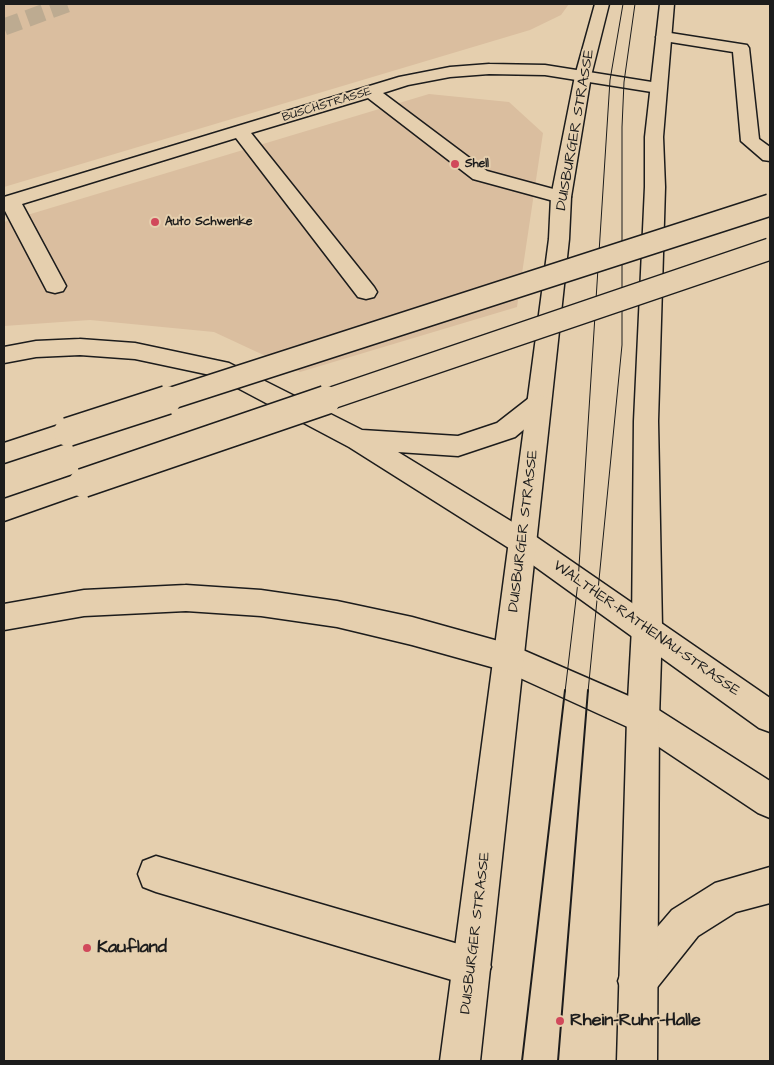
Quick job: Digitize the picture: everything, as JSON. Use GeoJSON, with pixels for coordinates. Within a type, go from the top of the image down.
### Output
{"type":"FeatureCollection","features":[{"type":"Feature","properties":{"kind":"main road","name":"DUISBURGER STRASSE"},"geometry":{"type":"LineString","coordinates":[[460,1061],[558,239],[561,197],[583,76],[602,4]]}},
{"type":"Feature","properties":{"kind":"main road"},"geometry":{"type":"LineString","coordinates":[[637,1061],[637,982],[642,857],[642,718],[647,628],[646,421],[655,187],[654,137],[667,4]]}},
{"type":"Feature","properties":{"kind":"main road"},"geometry":{"type":"LineString","coordinates":[[664,37],[741,48],[750,141],[770,156]]}},
{"type":"Feature","properties":{"kind":"main road","name":"BUSCHSTRASSE"},"geometry":{"type":"LineString","coordinates":[[7,202],[405,81],[450,72],[545,70],[658,88]]}},
{"type":"Feature","properties":{"kind":"main road"},"geometry":{"type":"LineString","coordinates":[[370,92],[480,175],[561,197]]}},
{"type":"Feature","properties":{"kind":"main road"},"geometry":{"type":"LineString","coordinates":[[240,132],[366,292]]}},
{"type":"Feature","properties":{"kind":"main road"},"geometry":{"type":"LineString","coordinates":[[7,202],[55,286]]}},
{"type":"Feature","properties":{"kind":"main road"},"geometry":{"type":"LineString","coordinates":[[4,453],[770,205]]}},
{"type":"Feature","properties":{"kind":"main road"},"geometry":{"type":"LineString","coordinates":[[4,510],[770,249]]}},
{"type":"Feature","properties":{"kind":"main road","name":"WALTHER-RATHENAU-STRASSE"},"geometry":{"type":"LineString","coordinates":[[4,355],[36,350],[80,347],[135,351],[221,369],[358,440],[522,542],[647,628],[770,717]]}},
{"type":"Feature","properties":{"kind":"main road"},"geometry":{"type":"LineString","coordinates":[[358,440],[458,446],[506,430],[538,404]]}},
{"type":"Feature","properties":{"kind":"main road"},"geometry":{"type":"LineString","coordinates":[[4,617],[84,603],[186,598],[261,603],[337,614],[412,632],[509,658],[642,718],[770,801]]}},
{"type":"Feature","properties":{"kind":"main road"},"geometry":{"type":"LineString","coordinates":[[156,874],[472,967]]}},
{"type":"Feature","properties":{"kind":"main road"},"geometry":{"type":"LineString","coordinates":[[637,982],[685,923],[728,896],[770,885]]}},
{"type":"Feature","properties":{"kind":"shaded area"},"geometry":{"type":"Polygon","coordinates":[[[4,4],[569,4],[561,15],[530,30],[4,187],[4,4]]]}},
{"type":"Feature","properties":{"kind":"shaded area"},"geometry":{"type":"Polygon","coordinates":[[[429,94],[509,102],[543,133],[517,307],[300,372],[214,332],[90,320],[4,326],[4,222],[429,94]]]}},
{"type":"Feature","properties":{"kind":"tunnel"},"geometry":{"type":"LineString","coordinates":[[4,27],[67,4]]}},
{"type":"Feature","properties":{"kind":"tram line"},"geometry":{"type":"LineString","coordinates":[[565,692],[578,582],[610,80],[623,4]]}},
{"type":"Feature","properties":{"kind":"tram line"},"geometry":{"type":"LineString","coordinates":[[588,692],[622,345],[622,127],[624,82],[635,4]]}},
{"type":"Feature","properties":{"kind":"tram line"},"geometry":{"type":"LineString","coordinates":[[522,1061],[565,690]]}},
{"type":"Feature","properties":{"kind":"tram line"},"geometry":{"type":"LineString","coordinates":[[558,1061],[588,690]]}},
{"type":"Feature","properties":{"kind":"place","name":"Shell"},"geometry":{"type":"Point","coordinates":[455,164]}},
{"type":"Feature","properties":{"kind":"place","name":"Auto Schwenke"},"geometry":{"type":"Point","coordinates":[155,222]}},
{"type":"Feature","properties":{"kind":"place","name":"Kaufland"},"geometry":{"type":"Point","coordinates":[87,948]}},
{"type":"Feature","properties":{"kind":"place","name":"Rhein-Ruhr-Halle"},"geometry":{"type":"Point","coordinates":[560,1021]}}]}
